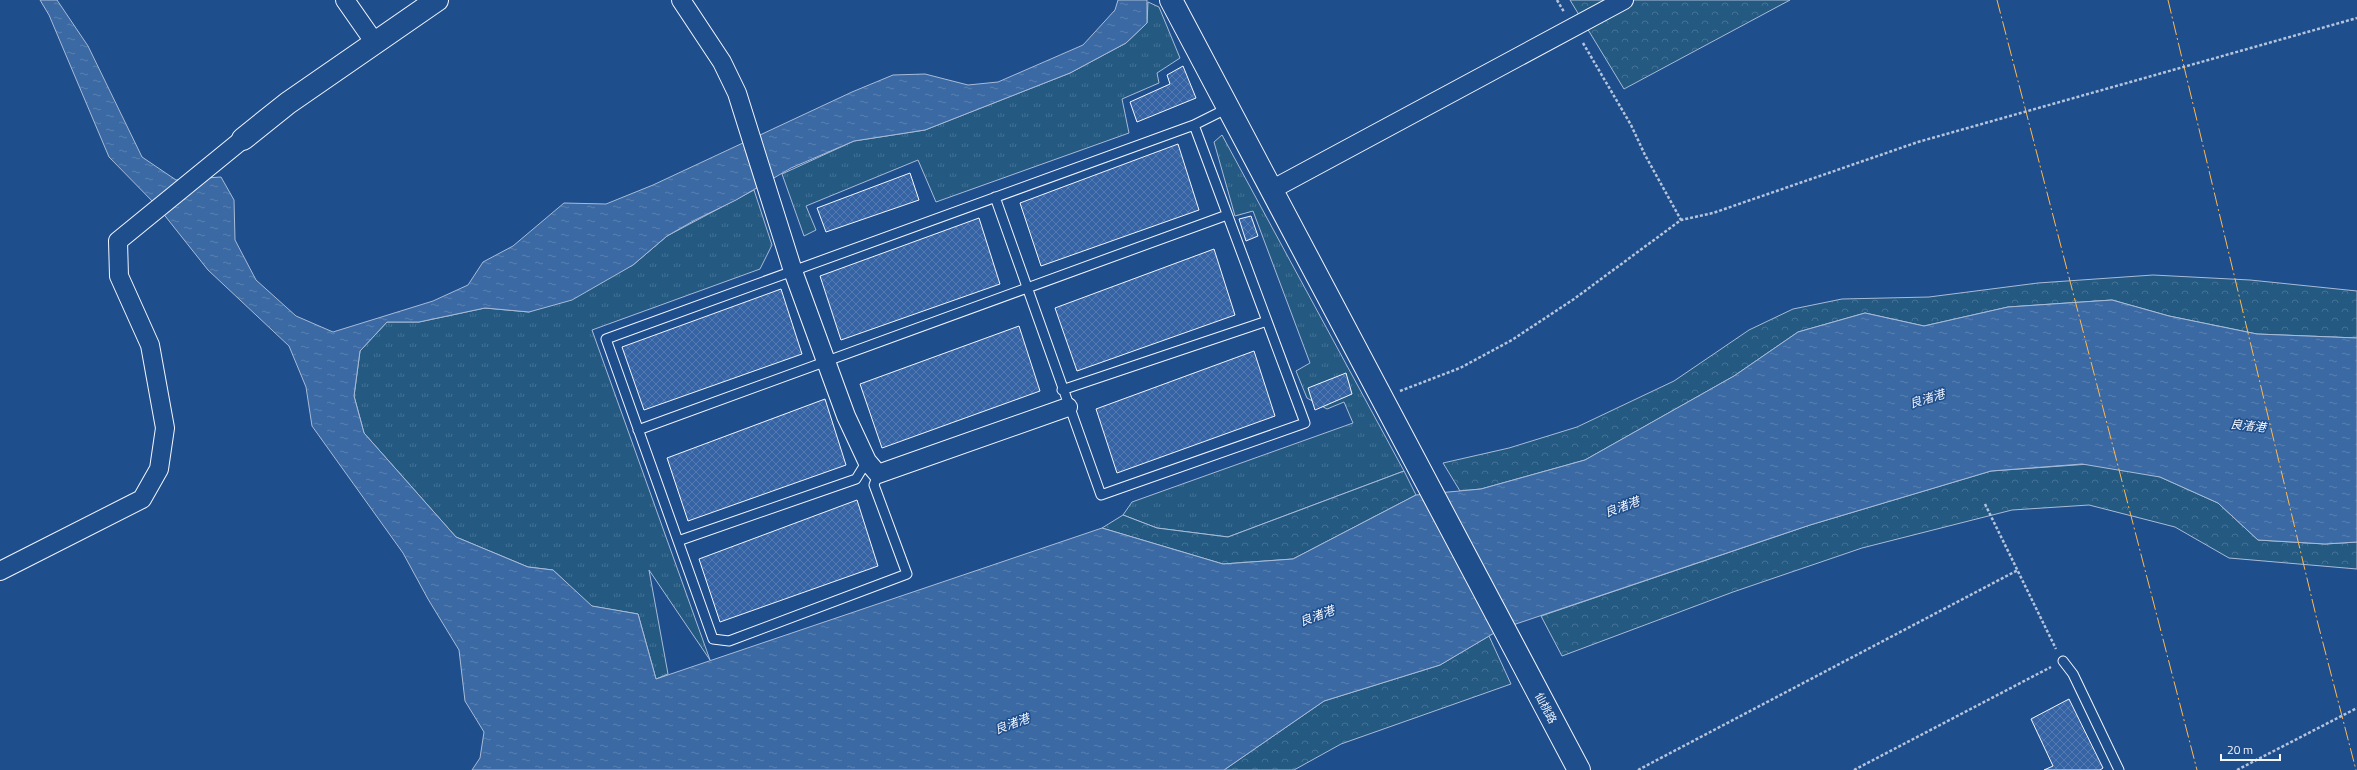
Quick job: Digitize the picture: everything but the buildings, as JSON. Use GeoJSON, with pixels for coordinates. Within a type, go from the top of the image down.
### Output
{"type":"FeatureCollection","features":[{"type":"Feature","properties":{"kind":"street"},"geometry":{"type":"LineString","coordinates":[[345,0],[375,43]]}},
{"type":"Feature","properties":{"kind":"street"},"geometry":{"type":"LineString","coordinates":[[0,571],[142,499],[160,469],[165,428],[150,345],[120,276],[118,241],[288,103],[437,0]]}},
{"type":"Feature","properties":{"kind":"street"},"geometry":{"type":"LineString","coordinates":[[681,0],[722,62],[737,93],[793,271],[846,416],[872,468],[1068,407]]}},
{"type":"Feature","properties":{"kind":"street"},"geometry":{"type":"LineString","coordinates":[[1271,190],[1624,0]]}},
{"type":"Feature","properties":{"kind":"street","name":"仙桃路"},"geometry":{"type":"LineString","coordinates":[[1177,3],[1228,108],[1579,770]]}},
{"type":"Feature","properties":{"kind":"lane"},"geometry":{"type":"LineString","coordinates":[[678,541],[856,479],[872,468],[874,486],[907,574],[729,640],[712,638],[606,339],[1194,125],[1228,108]]}},
{"type":"Feature","properties":{"kind":"lane"},"geometry":{"type":"LineString","coordinates":[[995,197],[1068,407],[1101,495],[1305,423],[1194,125]]}},
{"type":"Feature","properties":{"kind":"lane"},"geometry":{"type":"LineString","coordinates":[[638,430],[1227,215]]}},
{"type":"Feature","properties":{"kind":"lane"},"geometry":{"type":"LineString","coordinates":[[1062,390],[1267,321]]}},
{"type":"Feature","properties":{"kind":"lane"},"geometry":{"type":"LineString","coordinates":[[2063,661],[2073,674],[2119,770]]}},
{"type":"Feature","properties":{"kind":"path"},"geometry":{"type":"LineString","coordinates":[[1558,0],[1631,125],[1681,220]]}},
{"type":"Feature","properties":{"kind":"path"},"geometry":{"type":"LineString","coordinates":[[1381,399],[1460,368],[1512,340],[1574,299],[1681,220],[1713,213],[1918,142],[2357,18]]}},
{"type":"Feature","properties":{"kind":"path"},"geometry":{"type":"LineString","coordinates":[[1854,770],[2063,661],[1985,504]]}},
{"type":"Feature","properties":{"kind":"path"},"geometry":{"type":"LineString","coordinates":[[1638,770],[2018,570]]}},
{"type":"Feature","properties":{"kind":"path"},"geometry":{"type":"LineString","coordinates":[[2237,770],[2357,708]]}},
{"type":"Feature","properties":{"kind":"green space"},"geometry":{"type":"Polygon","coordinates":[[[1570,0],[1790,0],[1624,89],[1570,0]]]}},
{"type":"Feature","properties":{"kind":"green space"},"geometry":{"type":"Polygon","coordinates":[[[1148,2],[1159,7],[1180,58],[1157,73],[1159,83],[1122,99],[1129,133],[936,202],[918,160],[806,206],[816,230],[804,236],[782,174],[854,141],[925,130],[1070,73],[1126,43],[1147,23],[1148,2]]]}},
{"type":"Feature","properties":{"kind":"green space"},"geometry":{"type":"Polygon","coordinates":[[[1222,135],[1404,471],[1228,537],[1157,528],[1123,515],[1132,502],[1353,423],[1344,402],[1327,409],[1307,398],[1296,371],[1310,363],[1253,211],[1235,216],[1214,142],[1222,135]]]}},
{"type":"Feature","properties":{"kind":"green space"},"geometry":{"type":"Polygon","coordinates":[[[754,190],[772,245],[760,269],[592,330],[710,660],[649,570],[668,674],[656,679],[638,614],[591,606],[553,570],[528,567],[456,537],[364,433],[354,396],[360,351],[387,322],[419,322],[485,308],[529,312],[633,265],[667,236],[754,190]]]}},
{"type":"Feature","properties":{"kind":"green space"},"geometry":{"type":"Polygon","coordinates":[[[2153,275],[2250,280],[2357,291],[2357,338],[2257,334],[2169,316],[2112,300],[2008,307],[1924,326],[1865,313],[1798,332],[1734,376],[1585,460],[1481,489],[1460,491],[1443,463],[1509,448],[1577,427],[1674,381],[1749,330],[1793,309],[1842,299],[1929,297],[2038,283],[2153,275]]]}},
{"type":"Feature","properties":{"kind":"green space"},"geometry":{"type":"Polygon","coordinates":[[[2118,462],[2160,477],[2218,503],[2258,540],[2325,544],[2357,542],[2357,569],[2229,558],[2175,527],[2089,505],[2012,510],[1862,548],[1733,592],[1562,656],[1541,616],[1810,525],[1991,471],[2118,462]]]}},
{"type":"Feature","properties":{"kind":"green space"},"geometry":{"type":"Polygon","coordinates":[[[1404,471],[1416,495],[1293,559],[1223,564],[1102,528],[1123,515],[1157,528],[1228,537],[1404,471]]]}},
{"type":"Feature","properties":{"kind":"green space"},"geometry":{"type":"Polygon","coordinates":[[[1489,636],[1511,684],[1341,744],[1294,770],[1224,770],[1324,701],[1440,665],[1489,636]]]}},
{"type":"Feature","properties":{"kind":"water","name":"良渚港"},"geometry":{"type":"Polygon","coordinates":[[[40,0],[57,0],[88,46],[142,157],[176,180],[221,177],[234,200],[235,240],[256,280],[296,316],[333,332],[433,301],[468,285],[483,262],[513,246],[564,203],[606,204],[653,185],[852,92],[893,75],[925,74],[968,85],[998,82],[1083,45],[1115,10],[1118,0],[1147,0],[1147,23],[1126,43],[1070,73],[925,130],[854,141],[791,168],[736,200],[695,220],[667,236],[633,265],[572,300],[529,312],[485,308],[419,322],[387,322],[360,351],[354,396],[364,433],[456,537],[528,567],[553,570],[592,606],[638,614],[656,679],[1102,528],[1223,564],[1293,559],[1416,495],[1481,489],[1585,460],[1734,376],[1798,332],[1865,313],[1924,326],[2008,307],[2112,300],[2169,316],[2257,334],[2357,338],[2357,542],[2325,544],[2258,540],[2218,503],[2160,477],[2082,464],[1991,471],[1810,525],[1501,629],[1440,665],[1324,701],[1224,770],[472,770],[480,758],[484,732],[465,701],[459,650],[428,599],[403,553],[312,426],[306,387],[289,346],[208,270],[158,207],[109,157],[49,15],[40,0]]]}},
{"type":"Feature","properties":{"kind":"power"},"geometry":{"type":"LineString","coordinates":[[1997,0],[2197,770]]}},
{"type":"Feature","properties":{"kind":"power"},"geometry":{"type":"LineString","coordinates":[[2168,0],[2317,620],[2356,770]]}}]}
